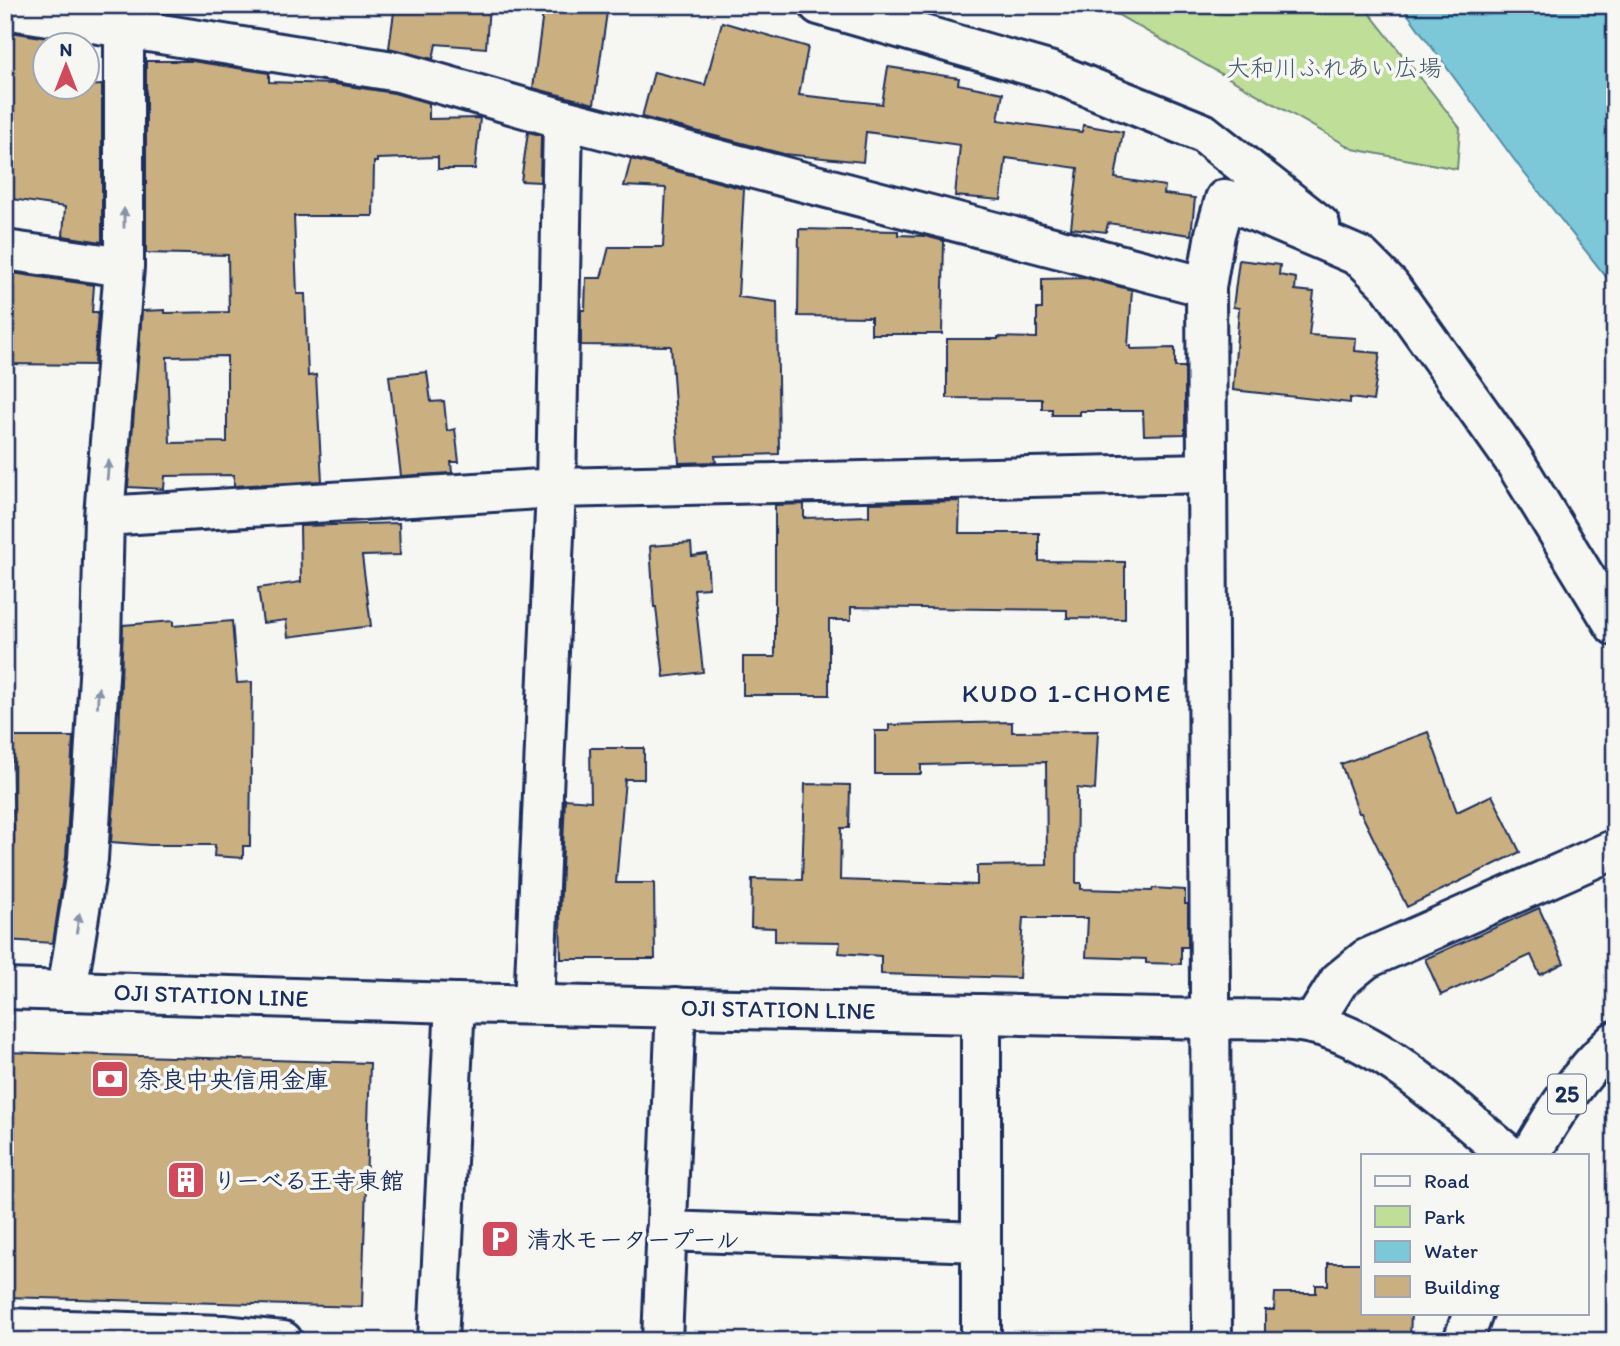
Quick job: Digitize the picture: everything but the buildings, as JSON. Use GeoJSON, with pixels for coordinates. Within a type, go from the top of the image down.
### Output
{"type":"FeatureCollection","features":[{"type":"Feature","properties":{"kind":"main road"},"geometry":{"type":"LineString","coordinates":[[819,5],[1052,72],[1203,133],[1361,257],[1390,286],[1513,459],[1615,626]]}},
{"type":"Feature","properties":{"kind":"main road"},"geometry":{"type":"LineString","coordinates":[[5,9],[123,17],[399,72],[564,119],[1206,287]]}},
{"type":"Feature","properties":{"kind":"main road"},"geometry":{"type":"LineString","coordinates":[[67,991],[89,859],[101,643],[104,516],[124,267],[123,17]]}},
{"type":"Feature","properties":{"kind":"main road"},"geometry":{"type":"LineString","coordinates":[[534,1004],[556,488],[564,119]]}},
{"type":"Feature","properties":{"kind":"main road"},"geometry":{"type":"LineString","coordinates":[[1212,1341],[1206,287],[1215,234],[1225,199],[1361,257]]}},
{"type":"Feature","properties":{"kind":"main road"},"geometry":{"type":"LineString","coordinates":[[5,250],[124,267]]}},
{"type":"Feature","properties":{"kind":"main road"},"geometry":{"type":"LineString","coordinates":[[104,516],[556,488],[1207,473]]}},
{"type":"Feature","properties":{"kind":"main road"},"geometry":{"type":"LineString","coordinates":[[1312,1024],[1339,981],[1366,959],[1615,849]]}},
{"type":"Feature","properties":{"kind":"main road","name":"OJI STATION LINE"},"geometry":{"type":"LineString","coordinates":[[5,989],[455,1003],[1210,1019],[1312,1024],[1350,1037],[1385,1055],[1508,1154]]}},
{"type":"Feature","properties":{"kind":"main road"},"geometry":{"type":"LineString","coordinates":[[438,1341],[455,1003]]}},
{"type":"Feature","properties":{"kind":"main road"},"geometry":{"type":"LineString","coordinates":[[662,1341],[676,1007]]}},
{"type":"Feature","properties":{"kind":"main road"},"geometry":{"type":"LineString","coordinates":[[981,1014],[981,1341]]}},
{"type":"Feature","properties":{"kind":"main road","name":"25"},"geometry":{"type":"LineString","coordinates":[[1531,1154],[1557,1107],[1595,1059],[1615,1041]]}},
{"type":"Feature","properties":{"kind":"main road"},"geometry":{"type":"LineString","coordinates":[[666,1231],[981,1242]]}},
{"type":"Feature","properties":{"kind":"main road"},"geometry":{"type":"LineString","coordinates":[[1463,1341],[1473,1314]]}},
{"type":"Feature","properties":{"kind":"main road"},"geometry":{"type":"LineString","coordinates":[[5,1328],[223,1335],[283,1341]]}},
{"type":"Feature","properties":{"kind":"green space","name":"大和川ふれあい広場"},"geometry":{"type":"Polygon","coordinates":[[[1087,5],[1363,5],[1460,128],[1457,169],[1353,149],[1118,15],[1087,5]]]}},
{"type":"Feature","properties":{"kind":"water"},"geometry":{"type":"Polygon","coordinates":[[[1401,5],[1615,5],[1615,288],[1521,169],[1401,5]]]}},
{"type":"Feature","properties":{"kind":"place","name":"奈良中央信用金庫"},"geometry":{"type":"Point","coordinates":[110,1079]}},
{"type":"Feature","properties":{"kind":"place","name":"りーべる王寺東館"},"geometry":{"type":"Point","coordinates":[186,1180]}},
{"type":"Feature","properties":{"kind":"place","name":"清水モータープール"},"geometry":{"type":"Point","coordinates":[500,1239]}},
{"type":"Feature","properties":{"kind":"district","name":"KUDO 1-CHOME"},"geometry":{"type":"Point","coordinates":[1067,693]}}]}
